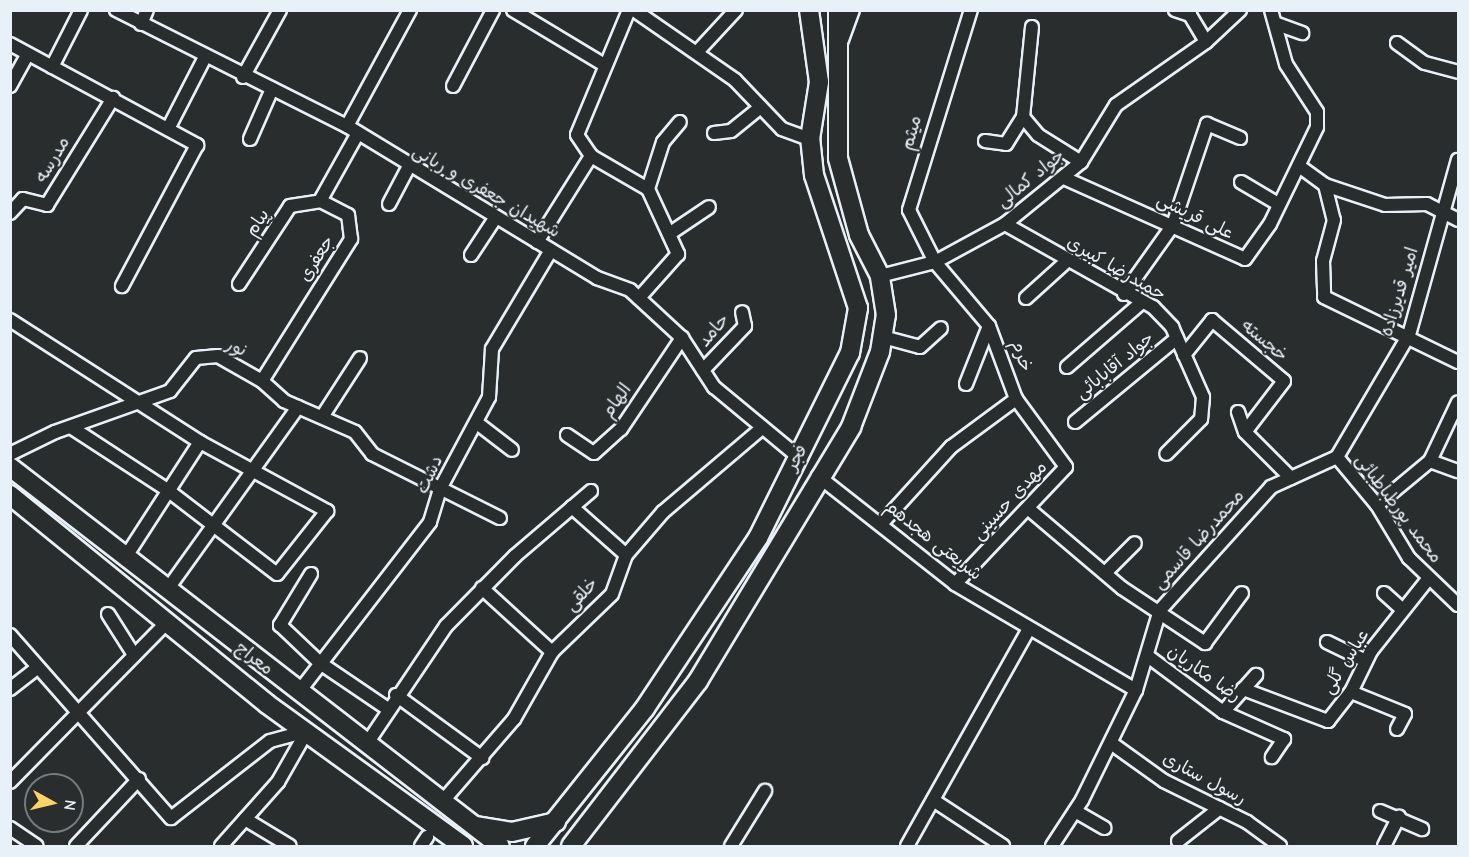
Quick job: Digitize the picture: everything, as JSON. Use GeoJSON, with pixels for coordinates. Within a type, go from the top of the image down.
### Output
{"type":"FeatureCollection","features":[{"type":"Feature","properties":{"kind":"main road","name":"فجر"},"geometry":{"type":"LineString","coordinates":[[535,846],[645,708],[758,538],[797,456],[826,409],[850,353],[858,308],[814,175],[810,139],[819,82],[808,10]]}},
{"type":"Feature","properties":{"kind":"main road"},"geometry":{"type":"LineString","coordinates":[[572,846],[698,681],[818,476],[851,427],[882,337],[886,315],[880,276],[860,235],[838,158],[840,44],[838,10]]}},
{"type":"Feature","properties":{"kind":"main road"},"geometry":{"type":"LineString","coordinates":[[797,456],[818,476]]}},
{"type":"Feature","properties":{"kind":"main road","name":"معراج"},"geometry":{"type":"LineString","coordinates":[[10,467],[298,693],[368,742],[500,846]]}},
{"type":"Feature","properties":{"kind":"main road","name":"معراج"},"geometry":{"type":"LineString","coordinates":[[10,495],[166,623],[463,846]]}},
{"type":"Feature","properties":{"kind":"main road"},"geometry":{"type":"LineString","coordinates":[[472,825],[512,832],[556,822]]}},
{"type":"Feature","properties":{"kind":"street"},"geometry":{"type":"LineString","coordinates":[[52,67],[81,10]]}},
{"type":"Feature","properties":{"kind":"street","name":"شهیدان جعفری و ربانی"},"geometry":{"type":"LineString","coordinates":[[116,10],[352,129],[408,168],[639,298],[682,338],[714,387],[797,456]]}},
{"type":"Feature","properties":{"kind":"street"},"geometry":{"type":"LineString","coordinates":[[141,24],[147,10]]}},
{"type":"Feature","properties":{"kind":"street"},"geometry":{"type":"LineString","coordinates":[[243,76],[280,10]]}},
{"type":"Feature","properties":{"kind":"street"},"geometry":{"type":"LineString","coordinates":[[320,201],[410,10]]}},
{"type":"Feature","properties":{"kind":"street"},"geometry":{"type":"LineString","coordinates":[[453,86],[493,10]]}},
{"type":"Feature","properties":{"kind":"street"},"geometry":{"type":"LineString","coordinates":[[513,10],[603,64]]}},
{"type":"Feature","properties":{"kind":"street"},"geometry":{"type":"LineString","coordinates":[[629,10],[603,64],[577,135],[591,156],[648,189],[678,254],[639,298]]}},
{"type":"Feature","properties":{"kind":"street"},"geometry":{"type":"LineString","coordinates":[[634,10],[698,51],[761,107],[782,129],[810,139]]}},
{"type":"Feature","properties":{"kind":"street"},"geometry":{"type":"LineString","coordinates":[[698,51],[736,10]]}},
{"type":"Feature","properties":{"kind":"street"},"geometry":{"type":"LineString","coordinates":[[840,44],[853,10]]}},
{"type":"Feature","properties":{"kind":"street","name":"میثم"},"geometry":{"type":"LineString","coordinates":[[935,262],[909,210],[970,10]]}},
{"type":"Feature","properties":{"kind":"street"},"geometry":{"type":"LineString","coordinates":[[1175,10],[1190,15],[1206,42]]}},
{"type":"Feature","properties":{"kind":"street","name":"جواد کمالی"},"geometry":{"type":"LineString","coordinates":[[880,276],[935,262],[1005,224],[1081,162],[1116,105],[1206,42],[1240,10]]}},
{"type":"Feature","properties":{"kind":"street","name":"علی قریشی"},"geometry":{"type":"LineString","coordinates":[[1064,178],[1173,225],[1208,247],[1245,259],[1299,166],[1317,127],[1317,112],[1286,64],[1271,10]]}},
{"type":"Feature","properties":{"kind":"street"},"geometry":{"type":"LineString","coordinates":[[1276,24],[1302,33]]}},
{"type":"Feature","properties":{"kind":"street"},"geometry":{"type":"LineString","coordinates":[[986,141],[1006,144],[1023,117],[1032,27]]}},
{"type":"Feature","properties":{"kind":"street"},"geometry":{"type":"LineString","coordinates":[[1397,43],[1425,63],[1458,72]]}},
{"type":"Feature","properties":{"kind":"street"},"geometry":{"type":"LineString","coordinates":[[10,44],[197,145],[122,286]]}},
{"type":"Feature","properties":{"kind":"street"},"geometry":{"type":"LineString","coordinates":[[10,86],[27,55]]}},
{"type":"Feature","properties":{"kind":"street"},"geometry":{"type":"LineString","coordinates":[[168,129],[206,57]]}},
{"type":"Feature","properties":{"kind":"street"},"geometry":{"type":"LineString","coordinates":[[250,139],[272,89]]}},
{"type":"Feature","properties":{"kind":"street","name":"مدرسه"},"geometry":{"type":"LineString","coordinates":[[10,213],[23,199],[47,205],[113,98]]}},
{"type":"Feature","properties":{"kind":"street"},"geometry":{"type":"LineString","coordinates":[[714,133],[731,131],[761,107]]}},
{"type":"Feature","properties":{"kind":"street"},"geometry":{"type":"LineString","coordinates":[[1023,117],[1038,135],[1081,162]]}},
{"type":"Feature","properties":{"kind":"street"},"geometry":{"type":"LineString","coordinates":[[648,189],[663,142],[680,122]]}},
{"type":"Feature","properties":{"kind":"street"},"geometry":{"type":"LineString","coordinates":[[1125,294],[1173,225],[1207,124],[1240,138]]}},
{"type":"Feature","properties":{"kind":"street"},"geometry":{"type":"LineString","coordinates":[[537,242],[591,156]]}},
{"type":"Feature","properties":{"kind":"street","name":"امیر قدیرزاده"},"geometry":{"type":"LineString","coordinates":[[1337,457],[1409,335],[1441,212],[1458,160]]}},
{"type":"Feature","properties":{"kind":"street"},"geometry":{"type":"LineString","coordinates":[[1299,166],[1325,185],[1385,205],[1427,204],[1458,220]]}},
{"type":"Feature","properties":{"kind":"street"},"geometry":{"type":"LineString","coordinates":[[389,204],[408,168]]}},
{"type":"Feature","properties":{"kind":"street"},"geometry":{"type":"LineString","coordinates":[[1241,182],[1278,204]]}},
{"type":"Feature","properties":{"kind":"street"},"geometry":{"type":"LineString","coordinates":[[1325,185],[1335,220],[1323,261],[1324,297],[1409,335],[1458,363]]}},
{"type":"Feature","properties":{"kind":"street","name":"پیام"},"geometry":{"type":"LineString","coordinates":[[239,284],[290,206],[320,201]]}},
{"type":"Feature","properties":{"kind":"street","name":"جعفری"},"geometry":{"type":"LineString","coordinates":[[262,381],[351,239],[348,215],[320,201]]}},
{"type":"Feature","properties":{"kind":"street"},"geometry":{"type":"LineString","coordinates":[[669,234],[709,207]]}},
{"type":"Feature","properties":{"kind":"street"},"geometry":{"type":"LineString","coordinates":[[471,255],[496,218]]}},
{"type":"Feature","properties":{"kind":"street","name":"حمیدرضا کبیری"},"geometry":{"type":"LineString","coordinates":[[1005,224],[1125,294],[1153,307],[1177,338],[1203,397],[1201,419],[1166,454]]}},
{"type":"Feature","properties":{"kind":"street","name":"دشت"},"geometry":{"type":"LineString","coordinates":[[298,693],[414,547],[430,522],[441,487],[489,397],[492,349],[551,250]]}},
{"type":"Feature","properties":{"kind":"street"},"geometry":{"type":"LineString","coordinates":[[1026,298],[1067,261]]}},
{"type":"Feature","properties":{"kind":"street","name":"خرم"},"geometry":{"type":"LineString","coordinates":[[935,262],[989,326],[1016,399],[1066,467]]}},
{"type":"Feature","properties":{"kind":"street"},"geometry":{"type":"LineString","coordinates":[[1067,367],[1142,302]]}},
{"type":"Feature","properties":{"kind":"street","name":"حامد"},"geometry":{"type":"LineString","coordinates":[[703,370],[745,326],[742,312]]}},
{"type":"Feature","properties":{"kind":"street"},"geometry":{"type":"LineString","coordinates":[[10,320],[200,442],[254,469],[327,511],[277,574],[169,491],[71,427]]}},
{"type":"Feature","properties":{"kind":"street","name":"خجسته"},"geometry":{"type":"LineString","coordinates":[[1184,355],[1212,320],[1284,381],[1245,432]]}},
{"type":"Feature","properties":{"kind":"street"},"geometry":{"type":"LineString","coordinates":[[966,384],[989,326]]}},
{"type":"Feature","properties":{"kind":"street"},"geometry":{"type":"LineString","coordinates":[[882,337],[920,347],[941,328]]}},
{"type":"Feature","properties":{"kind":"street","name":"الهام"},"geometry":{"type":"LineString","coordinates":[[567,435],[594,453],[621,429],[682,338]]}},
{"type":"Feature","properties":{"kind":"street","name":"جواد آقابابائی"},"geometry":{"type":"LineString","coordinates":[[1075,422],[1177,338]]}},
{"type":"Feature","properties":{"kind":"street","name":"نور"},"geometry":{"type":"LineString","coordinates":[[10,454],[71,427],[170,391],[196,358],[218,356],[262,381],[298,407],[355,432],[372,454],[500,518]]}},
{"type":"Feature","properties":{"kind":"street"},"geometry":{"type":"LineString","coordinates":[[322,417],[360,358]]}},
{"type":"Feature","properties":{"kind":"street"},"geometry":{"type":"LineString","coordinates":[[882,523],[951,447],[1016,399]]}},
{"type":"Feature","properties":{"kind":"street"},"geometry":{"type":"LineString","coordinates":[[1377,505],[1430,461],[1458,402]]}},
{"type":"Feature","properties":{"kind":"street"},"geometry":{"type":"LineString","coordinates":[[166,590],[298,407]]}},
{"type":"Feature","properties":{"kind":"street"},"geometry":{"type":"LineString","coordinates":[[1238,412],[1245,432],[1291,478]]}},
{"type":"Feature","properties":{"kind":"street"},"geometry":{"type":"LineString","coordinates":[[477,423],[512,450]]}},
{"type":"Feature","properties":{"kind":"street","name":"خلقی"},"geometry":{"type":"LineString","coordinates":[[442,802],[514,718],[552,652],[612,594],[626,555],[663,512],[762,428]]}},
{"type":"Feature","properties":{"kind":"street"},"geometry":{"type":"LineString","coordinates":[[125,558],[200,442]]}},
{"type":"Feature","properties":{"kind":"street","name":"محمدرضا قاسمی"},"geometry":{"type":"LineString","coordinates":[[1057,844],[1111,743],[1136,690],[1149,657],[1160,609],[1271,487],[1337,457]]}},
{"type":"Feature","properties":{"kind":"street","name":"محمد پورطباطبائی"},"geometry":{"type":"LineString","coordinates":[[1337,457],[1377,505],[1428,579],[1458,605]]}},
{"type":"Feature","properties":{"kind":"street"},"geometry":{"type":"LineString","coordinates":[[1430,461],[1458,471]]}},
{"type":"Feature","properties":{"kind":"street","name":"مهدی حسینی"},"geometry":{"type":"LineString","coordinates":[[955,584],[1030,510],[1066,467]]}},
{"type":"Feature","properties":{"kind":"street","name":"شریعتی هجدهم"},"geometry":{"type":"LineString","coordinates":[[818,476],[882,523],[955,584],[1136,690]]}},
{"type":"Feature","properties":{"kind":"street"},"geometry":{"type":"LineString","coordinates":[[368,742],[396,695],[482,588],[591,491]]}},
{"type":"Feature","properties":{"kind":"street"},"geometry":{"type":"LineString","coordinates":[[572,507],[626,555]]}},
{"type":"Feature","properties":{"kind":"street"},"geometry":{"type":"LineString","coordinates":[[1030,510],[1105,573],[1206,643],[1242,593]]}},
{"type":"Feature","properties":{"kind":"street"},"geometry":{"type":"LineString","coordinates":[[1105,573],[1136,543]]}},
{"type":"Feature","properties":{"kind":"street"},"geometry":{"type":"LineString","coordinates":[[311,574],[280,625],[320,663],[388,709]]}},
{"type":"Feature","properties":{"kind":"street","name":"عباس گلی"},"geometry":{"type":"LineString","coordinates":[[1244,689],[1328,721],[1351,692],[1366,661],[1428,579]]}},
{"type":"Feature","properties":{"kind":"street"},"geometry":{"type":"LineString","coordinates":[[482,588],[552,652]]}},
{"type":"Feature","properties":{"kind":"street"},"geometry":{"type":"LineString","coordinates":[[1384,593],[1403,610]]}},
{"type":"Feature","properties":{"kind":"street"},"geometry":{"type":"LineString","coordinates":[[108,614],[134,655]]}},
{"type":"Feature","properties":{"kind":"street"},"geometry":{"type":"LineString","coordinates":[[10,782],[78,710],[166,623]]}},
{"type":"Feature","properties":{"kind":"street"},"geometry":{"type":"LineString","coordinates":[[907,846],[1029,629]]}},
{"type":"Feature","properties":{"kind":"street"},"geometry":{"type":"LineString","coordinates":[[10,635],[36,669],[78,710],[140,779],[171,818],[270,741],[307,731]]}},
{"type":"Feature","properties":{"kind":"street"},"geometry":{"type":"LineString","coordinates":[[1327,642],[1366,661]]}},
{"type":"Feature","properties":{"kind":"street","name":"رضا مکاریان"},"geometry":{"type":"LineString","coordinates":[[1149,657],[1223,712],[1284,739],[1272,757]]}},
{"type":"Feature","properties":{"kind":"street"},"geometry":{"type":"LineString","coordinates":[[10,689],[36,669]]}},
{"type":"Feature","properties":{"kind":"street"},"geometry":{"type":"LineString","coordinates":[[1223,712],[1256,675]]}},
{"type":"Feature","properties":{"kind":"street"},"geometry":{"type":"LineString","coordinates":[[1351,692],[1405,714],[1397,729]]}},
{"type":"Feature","properties":{"kind":"street"},"geometry":{"type":"LineString","coordinates":[[396,695],[482,758]]}},
{"type":"Feature","properties":{"kind":"street"},"geometry":{"type":"LineString","coordinates":[[220,846],[278,782],[307,731]]}},
{"type":"Feature","properties":{"kind":"street","name":"رسول ستاری"},"geometry":{"type":"LineString","coordinates":[[1111,743],[1164,781],[1220,808],[1280,846]]}},
{"type":"Feature","properties":{"kind":"street"},"geometry":{"type":"LineString","coordinates":[[76,846],[140,779]]}},
{"type":"Feature","properties":{"kind":"street"},"geometry":{"type":"LineString","coordinates":[[731,846],[765,790]]}},
{"type":"Feature","properties":{"kind":"street"},"geometry":{"type":"LineString","coordinates":[[933,800],[1003,846]]}},
{"type":"Feature","properties":{"kind":"street"},"geometry":{"type":"LineString","coordinates":[[1178,841],[1220,808]]}},
{"type":"Feature","properties":{"kind":"street"},"geometry":{"type":"LineString","coordinates":[[1075,811],[1105,828]]}},
{"type":"Feature","properties":{"kind":"street"},"geometry":{"type":"LineString","coordinates":[[1380,811],[1399,817],[1422,829]]}},
{"type":"Feature","properties":{"kind":"street"},"geometry":{"type":"LineString","coordinates":[[1383,846],[1399,817]]}},
{"type":"Feature","properties":{"kind":"street"},"geometry":{"type":"LineString","coordinates":[[245,819],[290,846]]}},
{"type":"Feature","properties":{"kind":"street"},"geometry":{"type":"LineString","coordinates":[[10,828],[35,846]]}}]}
